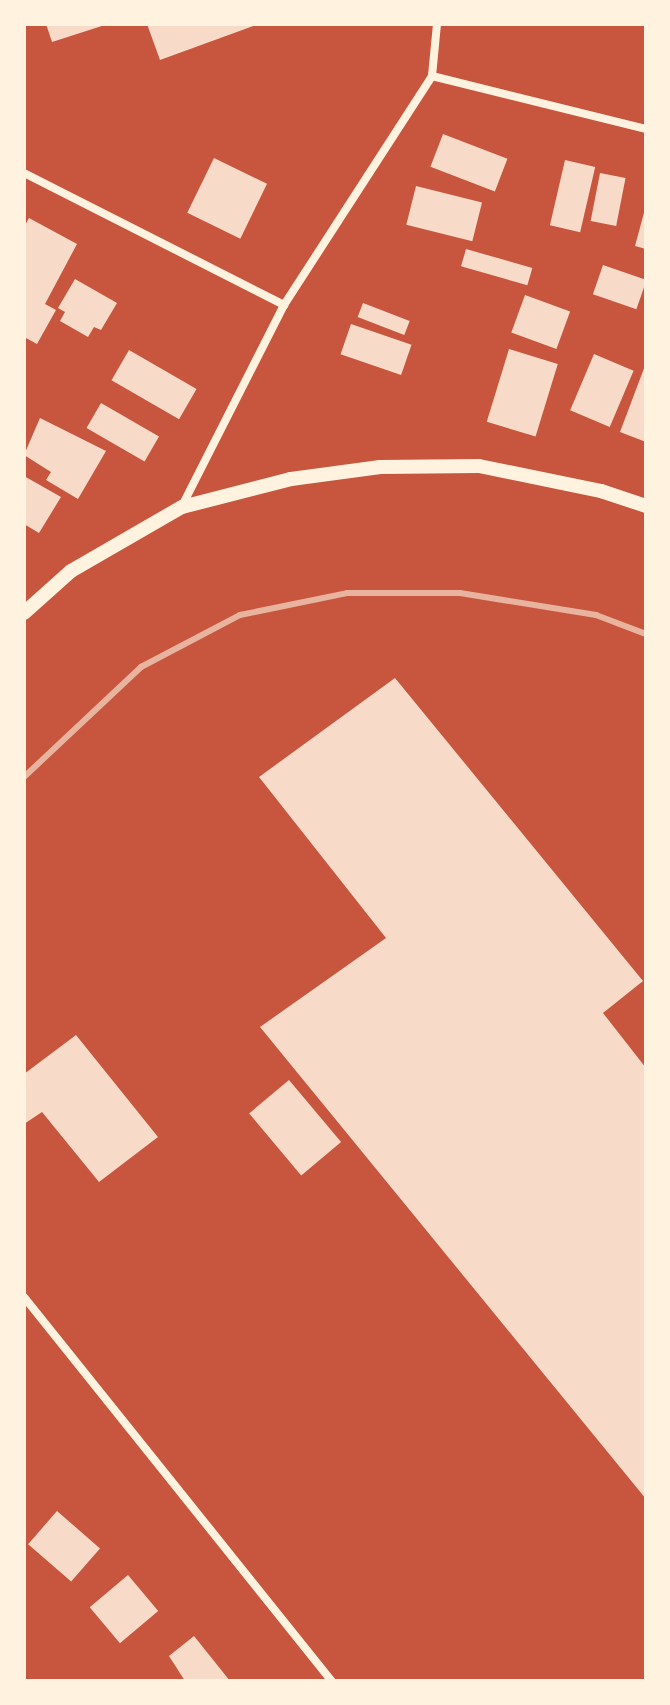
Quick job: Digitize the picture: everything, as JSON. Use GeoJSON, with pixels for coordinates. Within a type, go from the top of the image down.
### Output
{"type":"FeatureCollection","features":[{"type":"Feature","properties":{"kind":"street"},"geometry":{"type":"LineString","coordinates":[[182,507],[284,305],[432,76],[437,24]]}},
{"type":"Feature","properties":{"kind":"street"},"geometry":{"type":"LineString","coordinates":[[432,76],[646,129]]}},
{"type":"Feature","properties":{"kind":"street"},"geometry":{"type":"LineString","coordinates":[[24,173],[284,305]]}},
{"type":"Feature","properties":{"kind":"street"},"geometry":{"type":"LineString","coordinates":[[24,613],[71,571],[182,507],[291,479],[380,467],[479,466],[601,491],[646,506]]}},
{"type":"Feature","properties":{"kind":"street"},"geometry":{"type":"LineString","coordinates":[[24,1297],[332,1681]]}},
{"type":"Feature","properties":{"kind":"building"},"geometry":{"type":"Polygon","coordinates":[[[46,24],[105,24],[105,25],[52,42],[46,24]]]}},
{"type":"Feature","properties":{"kind":"building"},"geometry":{"type":"Polygon","coordinates":[[[147,24],[259,24],[160,60],[147,24]]]}},
{"type":"Feature","properties":{"kind":"building"},"geometry":{"type":"Polygon","coordinates":[[[443,134],[507,159],[495,191],[430,167],[443,134]]]}},
{"type":"Feature","properties":{"kind":"building"},"geometry":{"type":"Polygon","coordinates":[[[214,158],[267,184],[240,239],[187,213],[214,158]]]}},
{"type":"Feature","properties":{"kind":"building"},"geometry":{"type":"Polygon","coordinates":[[[565,160],[595,167],[580,232],[550,225],[565,160]]]}},
{"type":"Feature","properties":{"kind":"building"},"geometry":{"type":"Polygon","coordinates":[[[600,173],[626,178],[616,226],[591,221],[600,173]]]}},
{"type":"Feature","properties":{"kind":"building"},"geometry":{"type":"Polygon","coordinates":[[[416,186],[482,202],[472,241],[406,225],[416,186]]]}},
{"type":"Feature","properties":{"kind":"building"},"geometry":{"type":"Polygon","coordinates":[[[646,209],[646,249],[635,246],[646,209]]]}},
{"type":"Feature","properties":{"kind":"building"},"geometry":{"type":"Polygon","coordinates":[[[29,218],[77,244],[45,304],[56,310],[37,344],[24,337],[24,227],[29,218]]]}},
{"type":"Feature","properties":{"kind":"building"},"geometry":{"type":"Polygon","coordinates":[[[466,249],[532,268],[527,285],[461,266],[466,249]]]}},
{"type":"Feature","properties":{"kind":"building"},"geometry":{"type":"Polygon","coordinates":[[[603,265],[646,280],[636,309],[593,294],[603,265]]]}},
{"type":"Feature","properties":{"kind":"building"},"geometry":{"type":"Polygon","coordinates":[[[75,279],[117,303],[101,330],[94,327],[88,337],[60,321],[65,312],[58,308],[75,279]]]}},
{"type":"Feature","properties":{"kind":"building"},"geometry":{"type":"Polygon","coordinates":[[[525,295],[570,311],[556,349],[511,333],[525,295]]]}},
{"type":"Feature","properties":{"kind":"building"},"geometry":{"type":"Polygon","coordinates":[[[363,303],[410,321],[404,335],[358,317],[363,303]]]}},
{"type":"Feature","properties":{"kind":"building"},"geometry":{"type":"Polygon","coordinates":[[[351,324],[412,345],[401,375],[341,354],[351,324]]]}},
{"type":"Feature","properties":{"kind":"building"},"geometry":{"type":"Polygon","coordinates":[[[509,349],[558,364],[536,437],[487,422],[509,349]]]}},
{"type":"Feature","properties":{"kind":"building"},"geometry":{"type":"Polygon","coordinates":[[[129,350],[197,389],[179,419],[112,380],[129,350]]]}},
{"type":"Feature","properties":{"kind":"building"},"geometry":{"type":"Polygon","coordinates":[[[594,354],[634,371],[610,427],[570,410],[594,354]]]}},
{"type":"Feature","properties":{"kind":"building"},"geometry":{"type":"Polygon","coordinates":[[[646,363],[646,442],[620,432],[646,363]]]}},
{"type":"Feature","properties":{"kind":"building"},"geometry":{"type":"Polygon","coordinates":[[[101,403],[159,436],[145,462],[86,428],[101,403]]]}},
{"type":"Feature","properties":{"kind":"building"},"geometry":{"type":"Polygon","coordinates":[[[40,418],[106,451],[78,499],[46,480],[51,472],[24,455],[40,418]]]}},
{"type":"Feature","properties":{"kind":"building"},"geometry":{"type":"Polygon","coordinates":[[[24,476],[61,497],[39,533],[24,524],[24,476]]]}},
{"type":"Feature","properties":{"kind":"building"},"geometry":{"type":"Polygon","coordinates":[[[395,678],[643,981],[603,1013],[646,1068],[646,1499],[260,1027],[386,938],[259,777],[395,678]]]}},
{"type":"Feature","properties":{"kind":"building"},"geometry":{"type":"Polygon","coordinates":[[[76,1035],[158,1137],[99,1182],[42,1112],[24,1124],[24,1074],[76,1035]]]}},
{"type":"Feature","properties":{"kind":"building"},"geometry":{"type":"Polygon","coordinates":[[[289,1080],[341,1142],[301,1175],[249,1113],[289,1080]]]}},
{"type":"Feature","properties":{"kind":"building"},"geometry":{"type":"Polygon","coordinates":[[[57,1511],[100,1548],[71,1582],[28,1544],[57,1511]]]}},
{"type":"Feature","properties":{"kind":"building"},"geometry":{"type":"Polygon","coordinates":[[[128,1575],[158,1611],[120,1643],[90,1607],[128,1575]]]}},
{"type":"Feature","properties":{"kind":"building"},"geometry":{"type":"Polygon","coordinates":[[[194,1636],[230,1681],[185,1681],[169,1656],[194,1636]]]}},
{"type":"Feature","properties":{"kind":"railway"},"geometry":{"type":"LineString","coordinates":[[24,777],[141,667],[240,615],[347,593],[460,593],[596,615],[646,634]]}}]}
